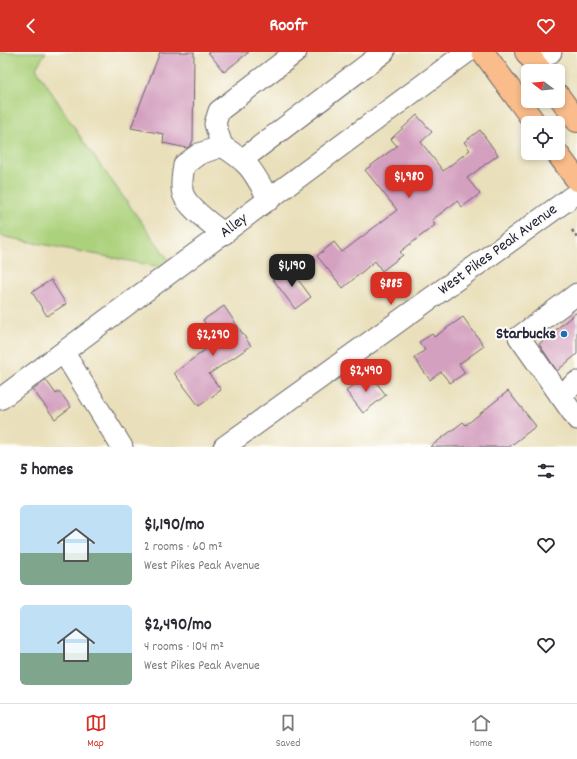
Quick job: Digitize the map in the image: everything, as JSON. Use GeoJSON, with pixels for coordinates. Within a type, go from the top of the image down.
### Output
{"type":"FeatureCollection","features":[{"type":"Feature","properties":{"kind":"main road"},"geometry":{"type":"LineString","coordinates":[[483,52],[530,116]]}},
{"type":"Feature","properties":{"kind":"main road"},"geometry":{"type":"LineString","coordinates":[[565,105],[577,121]]}},
{"type":"Feature","properties":{"kind":"main road"},"geometry":{"type":"LineString","coordinates":[[562,160],[577,180]]}},
{"type":"Feature","properties":{"kind":"street"},"geometry":{"type":"LineString","coordinates":[[269,200],[253,169],[243,159],[222,146],[215,124],[219,111],[296,52]]}},
{"type":"Feature","properties":{"kind":"street"},"geometry":{"type":"LineString","coordinates":[[243,159],[384,52]]}},
{"type":"Feature","properties":{"kind":"street","name":"Alley"},"geometry":{"type":"LineString","coordinates":[[0,400],[467,52]]}},
{"type":"Feature","properties":{"kind":"street"},"geometry":{"type":"LineString","coordinates":[[222,146],[198,154],[184,165],[182,180],[183,194],[193,208],[224,234]]}},
{"type":"Feature","properties":{"kind":"street","name":"West Pikes Peak Avenue"},"geometry":{"type":"LineString","coordinates":[[224,447],[577,193]]}},
{"type":"Feature","properties":{"kind":"street"},"geometry":{"type":"LineString","coordinates":[[576,296],[519,337],[577,419]]}},
{"type":"Feature","properties":{"kind":"street"},"geometry":{"type":"LineString","coordinates":[[64,353],[122,447]]}},
{"type":"Feature","properties":{"kind":"street"},"geometry":{"type":"LineString","coordinates":[[560,395],[577,382]]}},
{"type":"Feature","properties":{"kind":"path"},"geometry":{"type":"LineString","coordinates":[[572,230],[577,238]]}},
{"type":"Feature","properties":{"kind":"green space"},"geometry":{"type":"Polygon","coordinates":[[[0,52],[46,52],[36,68],[83,141],[176,270],[0,236],[0,52]]]}},
{"type":"Feature","properties":{"kind":"building"},"geometry":{"type":"Polygon","coordinates":[[[160,52],[194,52],[193,140],[191,145],[187,148],[163,143],[164,134],[131,128],[160,52]]]}},
{"type":"Feature","properties":{"kind":"building"},"geometry":{"type":"Polygon","coordinates":[[[208,52],[249,52],[224,72],[208,52]]]}},
{"type":"Feature","properties":{"kind":"building"},"geometry":{"type":"Polygon","coordinates":[[[417,115],[432,132],[421,142],[443,171],[470,150],[464,142],[480,130],[498,155],[467,178],[480,194],[462,207],[457,201],[432,220],[435,225],[400,252],[403,255],[382,271],[375,261],[343,288],[317,256],[334,242],[342,252],[397,210],[365,170],[397,146],[391,139],[417,115]]]}},
{"type":"Feature","properties":{"kind":"building"},"geometry":{"type":"Polygon","coordinates":[[[288,266],[311,297],[295,309],[272,278],[288,266]]]}},
{"type":"Feature","properties":{"kind":"building"},"geometry":{"type":"Polygon","coordinates":[[[51,280],[66,304],[47,316],[32,292],[51,280]]]}},
{"type":"Feature","properties":{"kind":"building"},"geometry":{"type":"Polygon","coordinates":[[[224,306],[251,346],[209,374],[221,390],[199,406],[174,373],[217,341],[203,320],[224,306]]]}},
{"type":"Feature","properties":{"kind":"building","name":"Starbucks"},"geometry":{"type":"Polygon","coordinates":[[[577,312],[577,354],[557,371],[539,344],[577,312]]]}},
{"type":"Feature","properties":{"kind":"building"},"geometry":{"type":"Polygon","coordinates":[[[463,317],[484,346],[459,364],[465,373],[450,383],[441,372],[430,380],[414,358],[425,350],[419,342],[432,334],[434,337],[463,317]]]}},
{"type":"Feature","properties":{"kind":"building"},"geometry":{"type":"Polygon","coordinates":[[[369,373],[386,395],[363,413],[346,391],[369,373]]]}},
{"type":"Feature","properties":{"kind":"building"},"geometry":{"type":"Polygon","coordinates":[[[46,380],[56,394],[59,391],[71,407],[55,419],[33,390],[46,380]]]}},
{"type":"Feature","properties":{"kind":"building"},"geometry":{"type":"Polygon","coordinates":[[[508,391],[536,426],[509,447],[430,447],[463,422],[466,425],[508,391]]]}},
{"type":"Feature","properties":{"kind":"place","name":"Starbucks"},"geometry":{"type":"Point","coordinates":[564,334]}}]}
